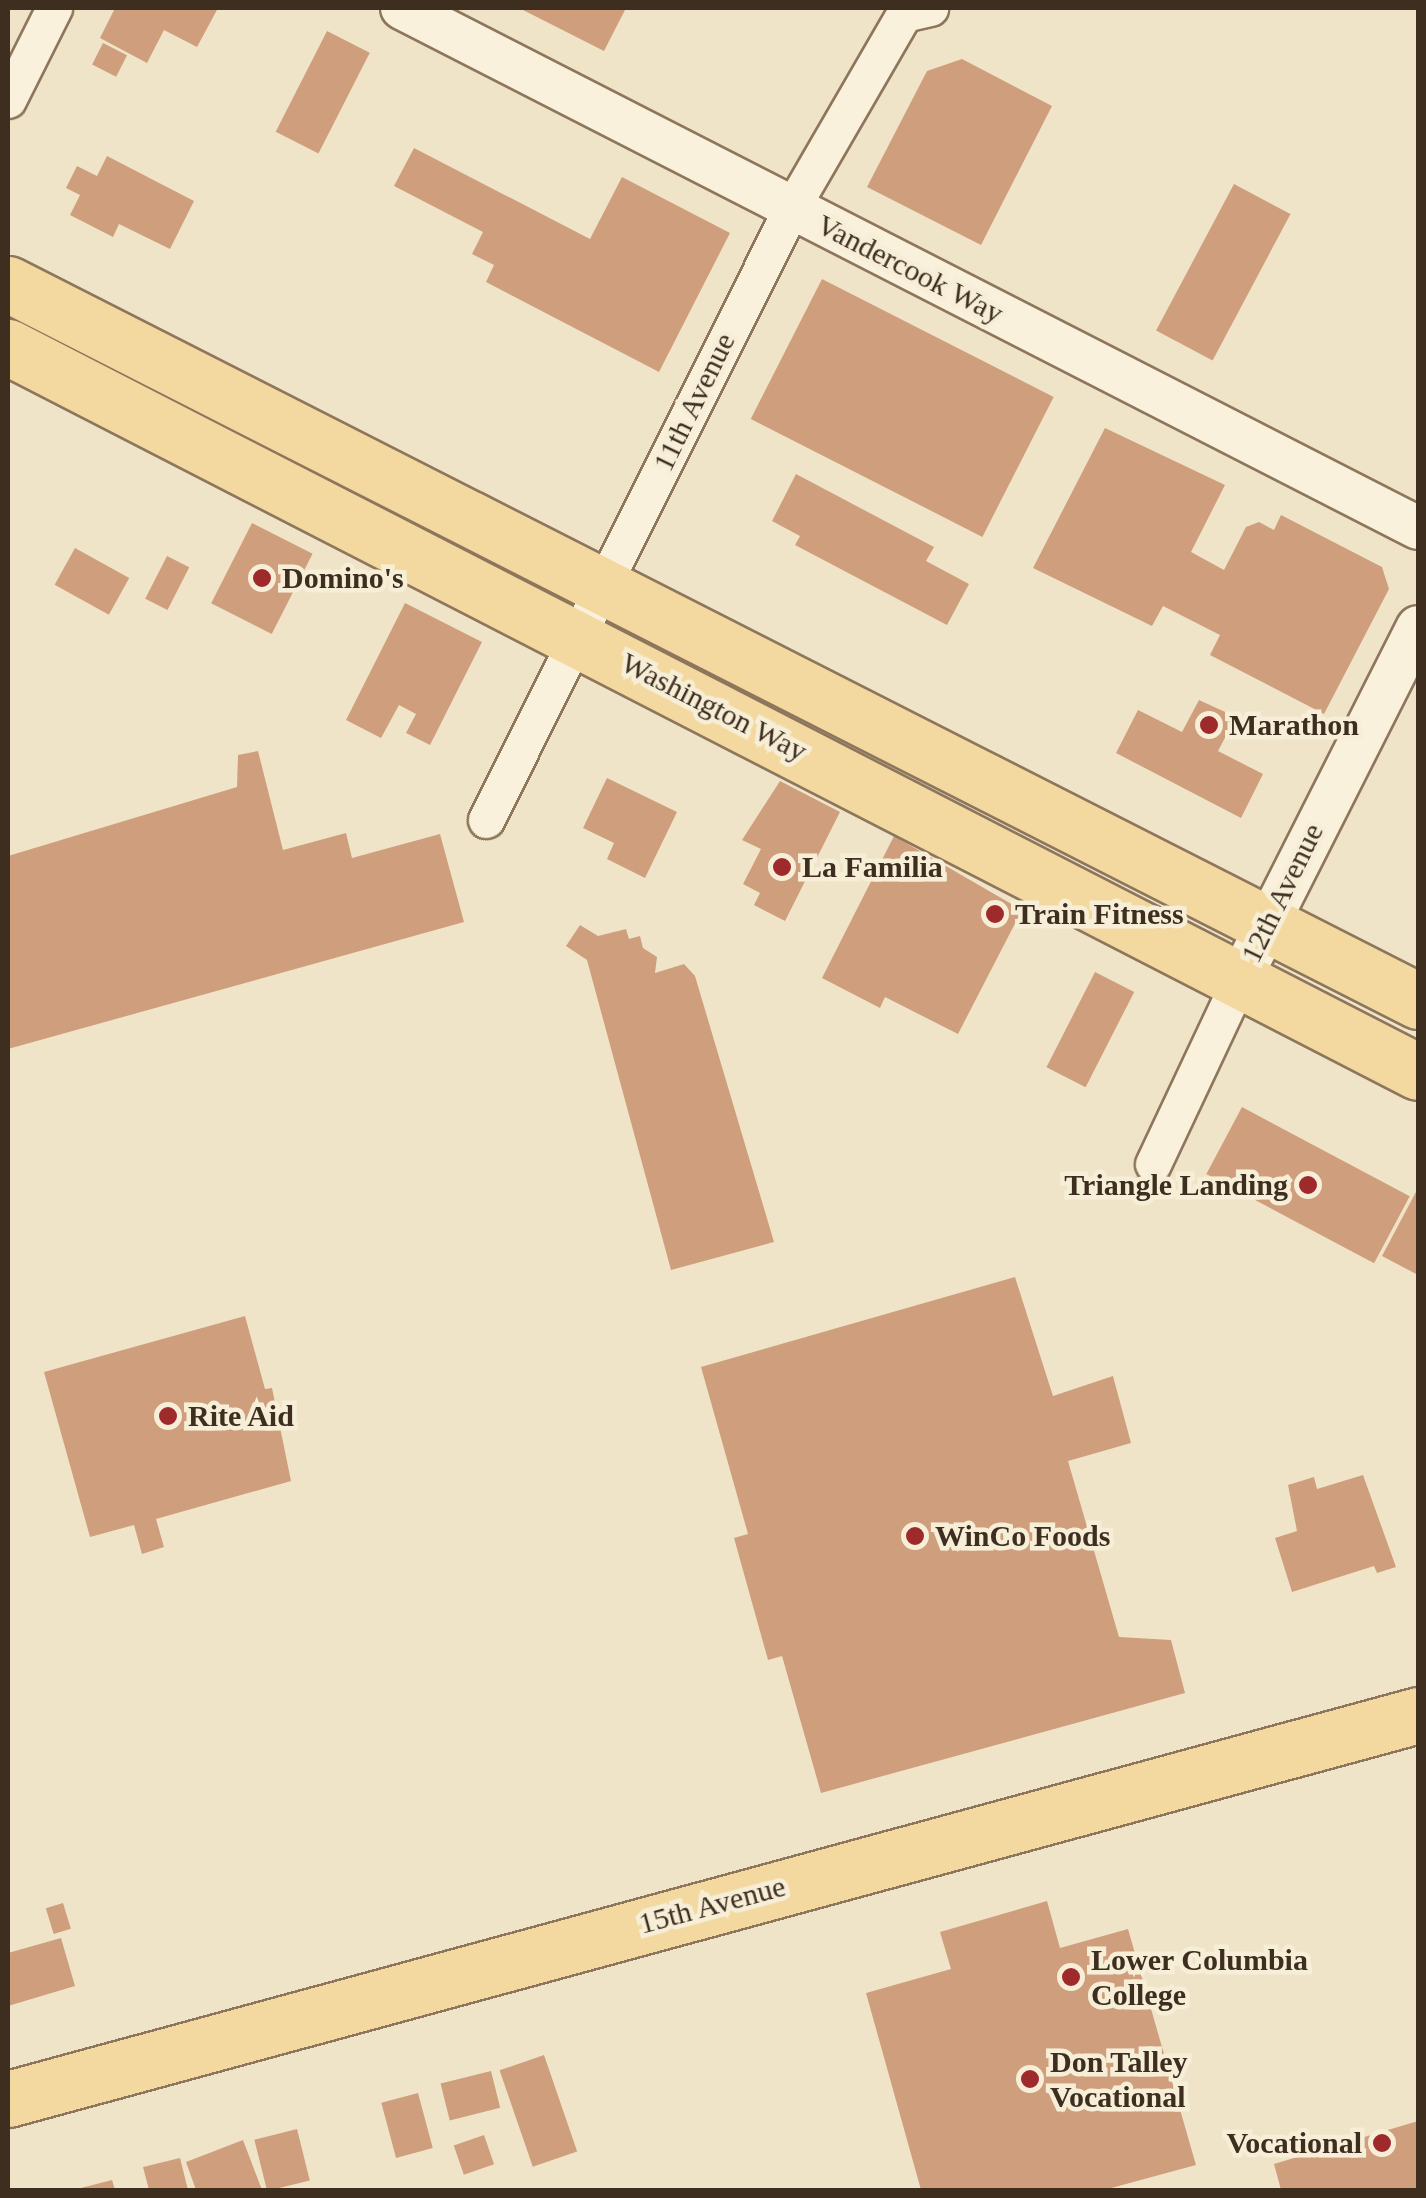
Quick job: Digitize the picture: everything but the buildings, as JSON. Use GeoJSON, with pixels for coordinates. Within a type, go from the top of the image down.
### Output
{"type":"FeatureCollection","features":[{"type":"Feature","properties":{"kind":"main road","name":"Washington Way"},"geometry":{"type":"LineString","coordinates":[[8,284],[1418,1001]]}},
{"type":"Feature","properties":{"kind":"main road","name":"Washington Way"},"geometry":{"type":"LineString","coordinates":[[8,347],[581,638],[1418,1072]]}},
{"type":"Feature","properties":{"kind":"main road","name":"15th Avenue"},"geometry":{"type":"LineString","coordinates":[[8,2100],[1418,1716]]}},
{"type":"Feature","properties":{"kind":"street"},"geometry":{"type":"LineString","coordinates":[[8,100],[54,8]]}},
{"type":"Feature","properties":{"kind":"street","name":"Vandercook Way"},"geometry":{"type":"LineString","coordinates":[[402,8],[1418,528]]}},
{"type":"Feature","properties":{"kind":"street","name":"11th Avenue"},"geometry":{"type":"LineString","coordinates":[[486,820],[581,638],[791,208],[912,10]]}},
{"type":"Feature","properties":{"kind":"street","name":"12th Avenue"},"geometry":{"type":"LineString","coordinates":[[1153,1164],[1266,924],[1418,627]]}},
{"type":"Feature","properties":{"kind":"place","name":"Domino's"},"geometry":{"type":"Point","coordinates":[262,578]}},
{"type":"Feature","properties":{"kind":"place","name":"Marathon"},"geometry":{"type":"Point","coordinates":[1209,725]}},
{"type":"Feature","properties":{"kind":"place","name":"La Familia"},"geometry":{"type":"Point","coordinates":[782,867]}},
{"type":"Feature","properties":{"kind":"place","name":"Train Fitness"},"geometry":{"type":"Point","coordinates":[995,914]}},
{"type":"Feature","properties":{"kind":"place","name":"Triangle Landing"},"geometry":{"type":"Point","coordinates":[1308,1185]}},
{"type":"Feature","properties":{"kind":"place","name":"Rite Aid"},"geometry":{"type":"Point","coordinates":[168,1416]}},
{"type":"Feature","properties":{"kind":"place","name":"WinCo Foods"},"geometry":{"type":"Point","coordinates":[915,1536]}},
{"type":"Feature","properties":{"kind":"place","name":"Lower Columbia College"},"geometry":{"type":"Point","coordinates":[1071,1977]}},
{"type":"Feature","properties":{"kind":"place","name":"Don Talley Vocational"},"geometry":{"type":"Point","coordinates":[1030,2079]}},
{"type":"Feature","properties":{"kind":"place","name":"Vocational"},"geometry":{"type":"Point","coordinates":[1382,2143]}}]}
